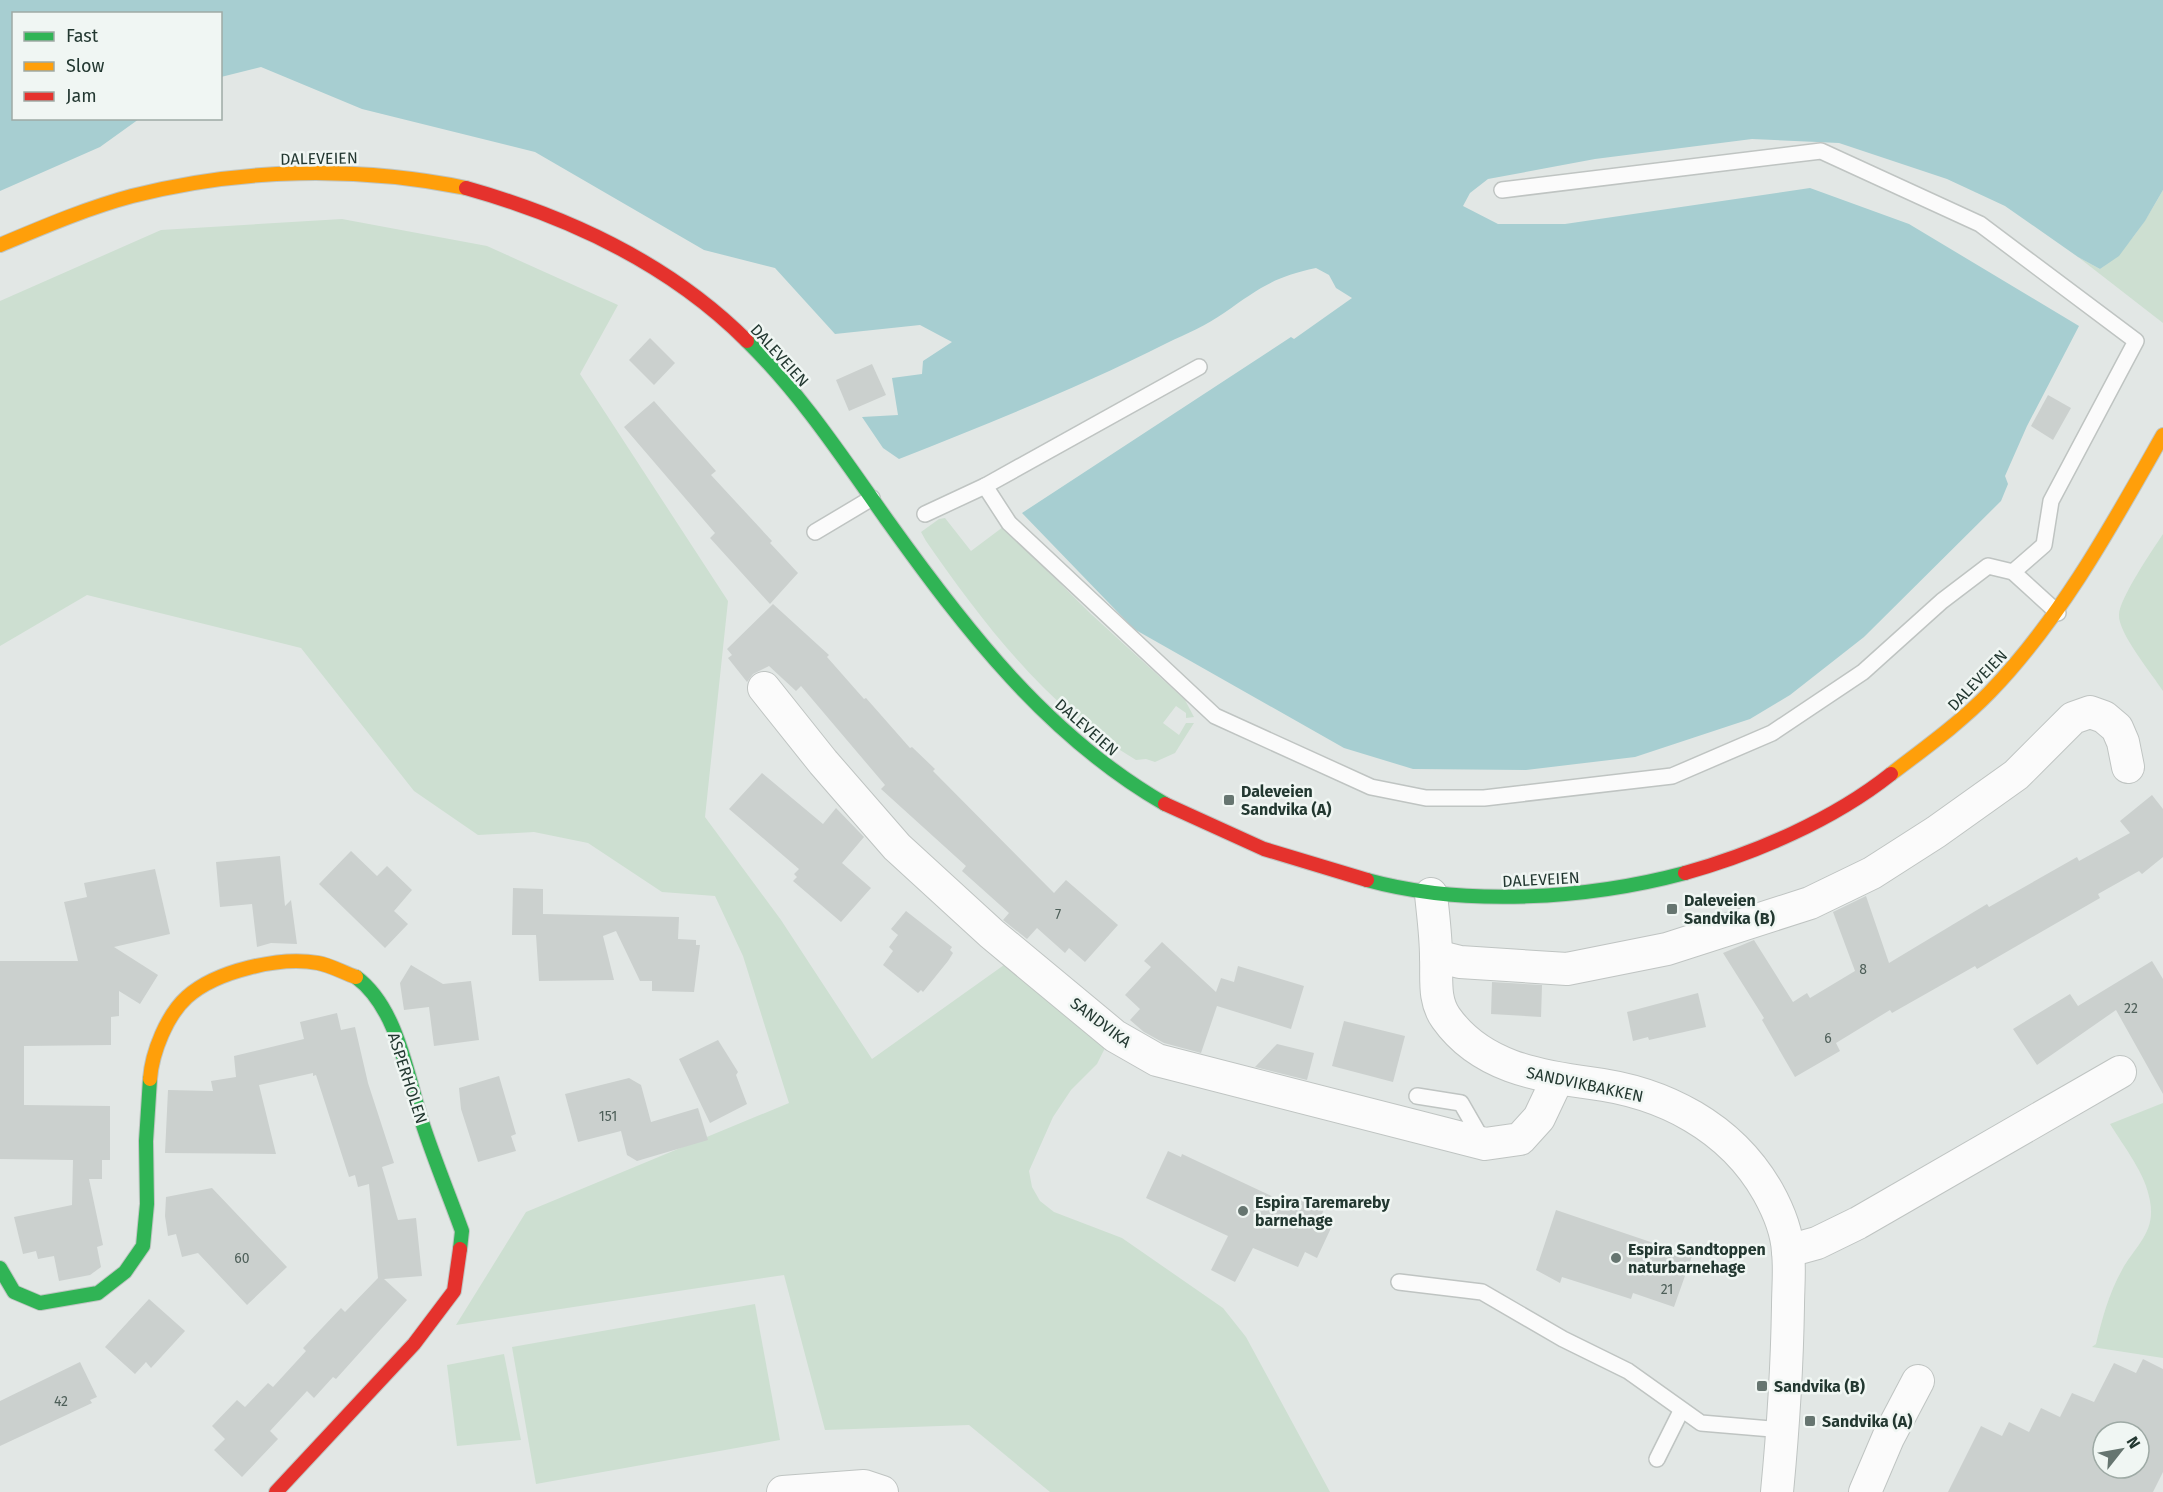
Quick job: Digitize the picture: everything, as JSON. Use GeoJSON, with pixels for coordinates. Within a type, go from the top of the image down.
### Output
{"type":"FeatureCollection","features":[{"type":"Feature","properties":{"kind":"main road","name":"DALEVEIEN"},"geometry":{"type":"LineString","coordinates":[[0,244],[143,193],[220,179],[293,173],[385,174],[471,187],[569,222],[661,274],[719,314],[769,364],[824,430],[949,604],[992,657],[1044,712],[1102,764],[1166,806],[1252,845],[1338,875],[1431,894],[1490,898],[1542,897],[1623,889],[1688,875],[1777,842],[1847,805],[1906,765],[1959,722],[2010,671],[2058,613],[2115,521],[2163,435]]}},
{"type":"Feature","properties":{"kind":"main road","name":"ASPERHOLEN"},"geometry":{"type":"LineString","coordinates":[[5,1287],[40,1303],[98,1293],[125,1272],[143,1246],[147,1204],[146,1141],[151,1065],[157,1042],[186,998],[209,982],[271,962],[292,960],[318,963],[358,978],[376,996],[406,1060],[422,1121],[462,1231],[454,1291],[414,1344],[276,1492]]}},
{"type":"Feature","properties":{"kind":"street","name":"SANDVIKA"},"geometry":{"type":"LineString","coordinates":[[764,688],[897,847],[992,934],[1115,1036],[1157,1060],[1485,1144],[1520,1139],[1539,1118],[1557,1080]]}},
{"type":"Feature","properties":{"kind":"street"},"geometry":{"type":"LineString","coordinates":[[1437,956],[1460,962],[1567,969],[1667,950],[1810,903],[1872,873],[1945,826],[2016,776],[2073,718],[2090,712],[2104,717],[2117,728],[2123,742],[2128,767]]}},
{"type":"Feature","properties":{"kind":"street","name":"SANDVIKBAKKEN"},"geometry":{"type":"LineString","coordinates":[[1431,894],[1437,956],[1436,989],[1445,1017],[1462,1036],[1484,1053],[1509,1067],[1557,1080],[1593,1083],[1627,1090],[1676,1106],[1718,1131],[1754,1168],[1778,1210],[1788,1251],[1783,1430],[1777,1492]]}},
{"type":"Feature","properties":{"kind":"street"},"geometry":{"type":"LineString","coordinates":[[1788,1251],[1817,1243],[1858,1223],[2120,1072]]}},
{"type":"Feature","properties":{"kind":"street"},"geometry":{"type":"LineString","coordinates":[[1865,1492],[1888,1438],[1918,1381]]}},
{"type":"Feature","properties":{"kind":"street"},"geometry":{"type":"LineString","coordinates":[[783,1492],[864,1486],[882,1492]]}},
{"type":"Feature","properties":{"kind":"lane"},"geometry":{"type":"LineString","coordinates":[[1502,190],[1821,151],[1980,224],[2136,341],[2051,501],[2044,545],[2013,572]]}},
{"type":"Feature","properties":{"kind":"lane"},"geometry":{"type":"LineString","coordinates":[[925,513],[986,486],[1199,367]]}},
{"type":"Feature","properties":{"kind":"lane"},"geometry":{"type":"LineString","coordinates":[[986,486],[1009,523],[1215,716],[1371,787],[1426,798],[1484,798],[1672,776],[1772,733],[1863,672],[1942,601],[1988,566],[2013,572],[2058,613]]}},
{"type":"Feature","properties":{"kind":"lane"},"geometry":{"type":"LineString","coordinates":[[815,532],[872,498]]}},
{"type":"Feature","properties":{"kind":"lane"},"geometry":{"type":"LineString","coordinates":[[1417,1096],[1461,1103],[1485,1144]]}},
{"type":"Feature","properties":{"kind":"lane"},"geometry":{"type":"LineString","coordinates":[[1399,1282],[1482,1292],[1563,1339],[1628,1371],[1681,1411],[1701,1423],[1783,1430]]}},
{"type":"Feature","properties":{"kind":"lane"},"geometry":{"type":"LineString","coordinates":[[1657,1459],[1681,1411]]}},
{"type":"Feature","properties":{"kind":"green space"},"geometry":{"type":"Polygon","coordinates":[[[2163,190],[2163,323],[2078,257],[2100,269],[2120,252],[2136,233],[2163,190]]]}},
{"type":"Feature","properties":{"kind":"green space"},"geometry":{"type":"Polygon","coordinates":[[[342,219],[487,246],[618,305],[580,374],[728,601],[705,817],[781,920],[872,1059],[1004,965],[1107,1044],[1097,1064],[1071,1090],[1053,1117],[1029,1171],[1032,1187],[1040,1201],[1054,1212],[1122,1238],[1223,1308],[1246,1337],[1330,1492],[1050,1492],[969,1425],[825,1430],[784,1275],[456,1325],[526,1212],[789,1103],[743,956],[715,896],[662,892],[588,843],[534,832],[478,835],[414,791],[301,648],[87,595],[0,646],[0,301],[161,230],[342,219]]]}},
{"type":"Feature","properties":{"kind":"green space"},"geometry":{"type":"Polygon","coordinates":[[[945,518],[971,551],[1003,527],[1091,614],[1185,700],[1194,717],[1186,718],[1186,713],[1176,706],[1163,723],[1179,735],[1186,723],[1194,723],[1175,753],[1155,762],[1146,759],[1136,760],[1074,716],[1046,690],[994,633],[926,541],[921,532],[939,519],[945,518]]]}},
{"type":"Feature","properties":{"kind":"green space"},"geometry":{"type":"Polygon","coordinates":[[[2163,534],[2163,691],[2130,643],[2120,623],[2119,615],[2130,586],[2163,534]]]}},
{"type":"Feature","properties":{"kind":"green space"},"geometry":{"type":"Polygon","coordinates":[[[2163,1103],[2163,1358],[2092,1347],[2096,1344],[2113,1288],[2127,1261],[2147,1231],[2151,1212],[2144,1181],[2110,1124],[2163,1103]]]}},
{"type":"Feature","properties":{"kind":"green space"},"geometry":{"type":"Polygon","coordinates":[[[755,1304],[780,1440],[536,1484],[512,1347],[755,1304]]]}},
{"type":"Feature","properties":{"kind":"green space"},"geometry":{"type":"Polygon","coordinates":[[[504,1354],[521,1440],[457,1446],[447,1365],[504,1354]]]}},
{"type":"Feature","properties":{"kind":"water"},"geometry":{"type":"Polygon","coordinates":[[[0,0],[2163,0],[2163,190],[2145,221],[2119,256],[2100,269],[2078,257],[2005,206],[1947,179],[1839,143],[1752,139],[1595,159],[1488,179],[1470,193],[1463,206],[1498,224],[1565,224],[1810,188],[1909,224],[2079,326],[2027,426],[2005,476],[2008,484],[2001,501],[1864,637],[1790,695],[1750,719],[1635,757],[1526,770],[1413,769],[1344,748],[1134,629],[1022,513],[1291,337],[1294,339],[1352,298],[1336,288],[1329,275],[1316,268],[1277,280],[1211,321],[1101,375],[899,459],[883,448],[862,417],[898,415],[892,378],[922,374],[923,361],[952,342],[920,325],[835,334],[775,268],[704,250],[535,152],[362,109],[261,67],[222,77],[222,12],[12,12],[12,120],[138,120],[100,147],[0,191],[0,0]]]}},
{"type":"Feature","properties":{"kind":"building"},"geometry":{"type":"Polygon","coordinates":[[[650,338],[675,363],[654,385],[629,360],[650,338]]]}},
{"type":"Feature","properties":{"kind":"building"},"geometry":{"type":"Polygon","coordinates":[[[872,364],[886,395],[849,411],[836,380],[872,364]]]}},
{"type":"Feature","properties":{"kind":"building"},"geometry":{"type":"Polygon","coordinates":[[[2048,395],[2071,408],[2053,440],[2031,426],[2048,395]]]}},
{"type":"Feature","properties":{"kind":"building"},"geometry":{"type":"Polygon","coordinates":[[[654,401],[716,471],[711,475],[772,541],[770,543],[798,573],[770,604],[710,538],[715,533],[624,427],[654,401]]]}},
{"type":"Feature","properties":{"kind":"building"},"geometry":{"type":"Polygon","coordinates":[[[773,604],[829,655],[827,657],[910,748],[912,747],[935,769],[933,771],[1054,893],[1066,880],[1118,925],[1085,962],[1069,948],[1065,953],[1037,928],[1027,939],[1003,920],[1009,913],[962,871],[966,866],[881,789],[885,785],[801,686],[796,691],[769,666],[753,674],[747,682],[728,658],[732,655],[727,649],[773,604]]]}},
{"type":"Feature","properties":{"kind":"building"},"geometry":{"type":"Polygon","coordinates":[[[762,773],[823,824],[836,808],[864,837],[842,863],[871,888],[841,922],[793,881],[797,877],[794,874],[799,869],[729,809],[762,773]]]}},
{"type":"Feature","properties":{"kind":"building"},"geometry":{"type":"Polygon","coordinates":[[[2152,795],[2163,809],[2163,857],[2142,874],[2139,871],[2098,894],[2100,898],[1977,969],[1975,966],[1892,1013],[1890,1010],[1836,1043],[1840,1051],[1795,1077],[1762,1020],[1764,1018],[1723,953],[1754,940],[1793,1002],[1807,993],[1810,998],[1855,971],[1833,912],[1866,896],[1889,963],[1987,904],[1989,907],[2077,857],[2079,861],[2130,833],[2120,821],[2152,795]]]}},
{"type":"Feature","properties":{"kind":"building"},"geometry":{"type":"Polygon","coordinates":[[[351,851],[377,876],[387,866],[412,890],[394,911],[408,924],[385,948],[319,884],[351,851]]]}},
{"type":"Feature","properties":{"kind":"building"},"geometry":{"type":"Polygon","coordinates":[[[280,856],[285,906],[291,900],[297,944],[271,943],[257,947],[252,904],[220,907],[216,862],[280,856]]]}},
{"type":"Feature","properties":{"kind":"building"},"geometry":{"type":"Polygon","coordinates":[[[155,869],[170,934],[114,947],[158,975],[140,1004],[119,991],[119,1016],[111,1017],[111,1045],[24,1046],[24,1105],[110,1106],[110,1160],[102,1160],[102,1179],[89,1179],[103,1245],[97,1247],[101,1267],[90,1275],[59,1281],[54,1256],[38,1259],[36,1251],[23,1254],[14,1217],[72,1205],[73,1160],[0,1159],[0,961],[78,961],[64,902],[87,897],[84,883],[155,869]]]}},
{"type":"Feature","properties":{"kind":"building"},"geometry":{"type":"Polygon","coordinates":[[[513,888],[543,889],[543,914],[679,917],[678,939],[696,940],[696,945],[700,945],[694,992],[652,991],[652,981],[640,981],[616,931],[603,936],[614,980],[539,981],[536,935],[512,935],[513,888]]]}},
{"type":"Feature","properties":{"kind":"building"},"geometry":{"type":"Polygon","coordinates":[[[906,911],[952,947],[950,950],[953,953],[923,992],[921,990],[918,993],[883,965],[893,951],[889,947],[898,935],[891,929],[906,911]]]}},
{"type":"Feature","properties":{"kind":"building"},"geometry":{"type":"Polygon","coordinates":[[[1162,942],[1216,992],[1221,978],[1234,982],[1238,966],[1304,986],[1291,1029],[1217,1006],[1201,1053],[1164,1043],[1144,1032],[1130,1020],[1140,1009],[1125,995],[1151,967],[1144,961],[1162,942]]]}},
{"type":"Feature","properties":{"kind":"building"},"geometry":{"type":"Polygon","coordinates":[[[2152,961],[2163,979],[2163,1094],[2116,1010],[2037,1065],[2013,1029],[2070,994],[2078,1006],[2152,961]]]}},
{"type":"Feature","properties":{"kind":"building"},"geometry":{"type":"Polygon","coordinates":[[[411,965],[443,984],[471,981],[479,1040],[434,1046],[429,1007],[404,1010],[400,983],[411,965]]]}},
{"type":"Feature","properties":{"kind":"building"},"geometry":{"type":"Polygon","coordinates":[[[1492,982],[1542,985],[1541,1017],[1491,1014],[1492,982]]]}},
{"type":"Feature","properties":{"kind":"building"},"geometry":{"type":"Polygon","coordinates":[[[1698,993],[1706,1027],[1649,1040],[1648,1037],[1633,1041],[1627,1012],[1698,993]]]}},
{"type":"Feature","properties":{"kind":"building"},"geometry":{"type":"Polygon","coordinates":[[[337,1013],[341,1030],[355,1027],[368,1083],[394,1163],[382,1167],[398,1220],[416,1218],[422,1276],[384,1279],[407,1300],[336,1379],[333,1377],[314,1398],[307,1391],[270,1431],[278,1439],[242,1477],[214,1450],[225,1439],[212,1426],[237,1400],[245,1407],[268,1383],[273,1387],[306,1351],[303,1348],[341,1308],[345,1312],[378,1278],[369,1184],[358,1187],[355,1175],[349,1177],[316,1075],[313,1076],[313,1073],[259,1085],[276,1154],[165,1153],[168,1090],[213,1091],[211,1081],[236,1077],[234,1056],[304,1039],[300,1022],[337,1013]]]}},
{"type":"Feature","properties":{"kind":"building"},"geometry":{"type":"Polygon","coordinates":[[[1344,1021],[1405,1036],[1393,1082],[1332,1066],[1344,1021]]]}},
{"type":"Feature","properties":{"kind":"building"},"geometry":{"type":"Polygon","coordinates":[[[718,1040],[738,1072],[736,1075],[747,1104],[710,1123],[679,1059],[718,1040]]]}},
{"type":"Feature","properties":{"kind":"building"},"geometry":{"type":"Polygon","coordinates":[[[1277,1044],[1314,1053],[1307,1080],[1255,1067],[1277,1044]]]}},
{"type":"Feature","properties":{"kind":"building"},"geometry":{"type":"Polygon","coordinates":[[[499,1076],[516,1134],[511,1136],[516,1151],[478,1162],[461,1109],[459,1088],[499,1076]]]}},
{"type":"Feature","properties":{"kind":"building"},"geometry":{"type":"Polygon","coordinates":[[[629,1078],[641,1085],[651,1122],[698,1108],[708,1140],[637,1161],[627,1155],[621,1131],[578,1142],[565,1094],[629,1078]]]}},
{"type":"Feature","properties":{"kind":"building"},"geometry":{"type":"Polygon","coordinates":[[[1168,1151],[1181,1157],[1182,1154],[1297,1208],[1303,1194],[1326,1204],[1319,1222],[1331,1228],[1317,1258],[1305,1252],[1298,1267],[1253,1248],[1235,1282],[1211,1270],[1228,1236],[1146,1198],[1168,1151]]]}},
{"type":"Feature","properties":{"kind":"building"},"geometry":{"type":"Polygon","coordinates":[[[212,1188],[287,1267],[247,1305],[198,1253],[182,1257],[176,1234],[168,1236],[165,1216],[166,1197],[212,1188]]]}},
{"type":"Feature","properties":{"kind":"building"},"geometry":{"type":"Polygon","coordinates":[[[1556,1210],[1692,1256],[1674,1307],[1633,1293],[1631,1299],[1562,1277],[1560,1283],[1536,1270],[1556,1210]]]}},
{"type":"Feature","properties":{"kind":"building"},"geometry":{"type":"Polygon","coordinates":[[[149,1299],[185,1331],[151,1368],[146,1362],[135,1374],[105,1347],[149,1299]]]}},
{"type":"Feature","properties":{"kind":"building"},"geometry":{"type":"Polygon","coordinates":[[[2143,1359],[2163,1369],[2163,1472],[2153,1492],[1948,1492],[1981,1426],[2002,1436],[2009,1422],[2029,1432],[2041,1408],[2060,1417],[2072,1393],[2094,1402],[2114,1363],[2136,1373],[2143,1359]]]}},
{"type":"Feature","properties":{"kind":"building"},"geometry":{"type":"Polygon","coordinates":[[[80,1362],[97,1397],[90,1400],[92,1403],[0,1446],[0,1401],[80,1362]]]}},
{"type":"Feature","properties":{"kind":"traffic: fast"},"geometry":{"type":"LineString","coordinates":[[747,341],[767,361],[803,405],[947,601],[1011,677],[1083,746],[1122,777],[1165,804]]}},
{"type":"Feature","properties":{"kind":"traffic: fast"},"geometry":{"type":"LineString","coordinates":[[1367,880],[1405,889],[1485,897],[1568,894],[1648,882],[1685,873]]}},
{"type":"Feature","properties":{"kind":"traffic: fast"},"geometry":{"type":"LineString","coordinates":[[356,977],[382,1006],[399,1044],[422,1122],[462,1231],[460,1249]]}},
{"type":"Feature","properties":{"kind":"traffic: fast"},"geometry":{"type":"LineString","coordinates":[[0,1268],[14,1292],[40,1303],[98,1293],[125,1272],[143,1246],[147,1204],[146,1141],[150,1079]]}},
{"type":"Feature","properties":{"kind":"traffic: slow"},"geometry":{"type":"LineString","coordinates":[[0,245],[65,218],[115,201],[215,180],[257,175],[341,173],[425,181],[466,188]]}},
{"type":"Feature","properties":{"kind":"traffic: slow"},"geometry":{"type":"LineString","coordinates":[[1891,774],[1967,714],[2016,663],[2040,633],[2084,569],[2125,503],[2163,435]]}},
{"type":"Feature","properties":{"kind":"traffic: slow"},"geometry":{"type":"LineString","coordinates":[[150,1079],[157,1046],[173,1014],[187,997],[214,980],[267,964],[303,961],[327,965],[356,977]]}},
{"type":"Feature","properties":{"kind":"traffic: jam"},"geometry":{"type":"LineString","coordinates":[[466,188],[543,213],[617,247],[686,289],[747,341]]}},
{"type":"Feature","properties":{"kind":"traffic: jam"},"geometry":{"type":"LineString","coordinates":[[1685,873],[1739,856],[1793,833],[1844,806],[1891,774]]}},
{"type":"Feature","properties":{"kind":"traffic: jam"},"geometry":{"type":"LineString","coordinates":[[1165,804],[1264,849],[1367,880]]}},
{"type":"Feature","properties":{"kind":"traffic: jam"},"geometry":{"type":"LineString","coordinates":[[276,1492],[414,1344],[454,1291],[460,1249]]}},
{"type":"Feature","properties":{"kind":"place","name":"Daleveien Sandvika (A)"},"geometry":{"type":"Point","coordinates":[1229,800]}},
{"type":"Feature","properties":{"kind":"place","name":"Daleveien Sandvika (B)"},"geometry":{"type":"Point","coordinates":[1672,909]}},
{"type":"Feature","properties":{"kind":"place","name":"Espira Taremareby barnehage"},"geometry":{"type":"Point","coordinates":[1243,1211]}},
{"type":"Feature","properties":{"kind":"place","name":"Espira Sandtoppen naturbarnehage"},"geometry":{"type":"Point","coordinates":[1616,1258]}},
{"type":"Feature","properties":{"kind":"place","name":"Sandvika (B)"},"geometry":{"type":"Point","coordinates":[1762,1386]}},
{"type":"Feature","properties":{"kind":"place","name":"Sandvika (A)"},"geometry":{"type":"Point","coordinates":[1810,1421]}}]}
